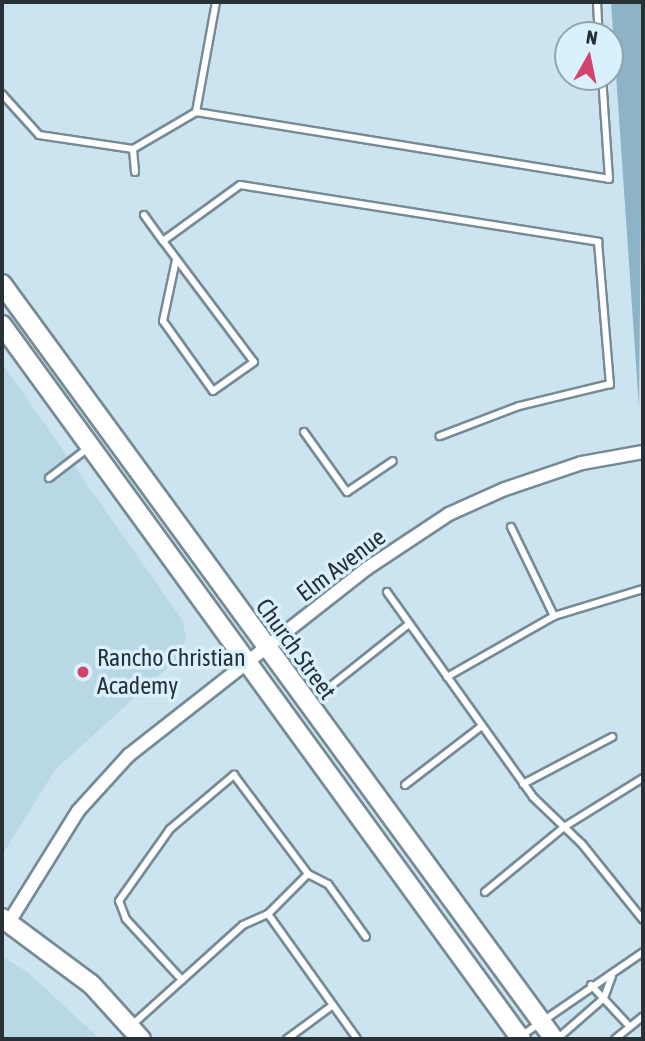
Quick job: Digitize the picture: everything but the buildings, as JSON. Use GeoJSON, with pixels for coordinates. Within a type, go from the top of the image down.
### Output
{"type":"FeatureCollection","features":[{"type":"Feature","properties":{"kind":"main road","name":"Church Street"},"geometry":{"type":"LineString","coordinates":[[2,284],[555,1039]]}},
{"type":"Feature","properties":{"kind":"main road","name":"Church Street"},"geometry":{"type":"LineString","coordinates":[[2,325],[519,1039]]}},
{"type":"Feature","properties":{"kind":"main road"},"geometry":{"type":"LineString","coordinates":[[5,920],[91,984],[136,1033]]}},
{"type":"Feature","properties":{"kind":"street","name":"Elm Avenue"},"geometry":{"type":"LineString","coordinates":[[5,920],[45,857],[120,765],[366,569],[449,514],[582,463],[643,452]]}},
{"type":"Feature","properties":{"kind":"lane"},"geometry":{"type":"LineString","coordinates":[[196,112],[216,2]]}},
{"type":"Feature","properties":{"kind":"lane"},"geometry":{"type":"LineString","coordinates":[[597,2],[598,21]]}},
{"type":"Feature","properties":{"kind":"lane"},"geometry":{"type":"LineString","coordinates":[[2,94],[39,135],[133,149],[196,112],[609,179],[603,91]]}},
{"type":"Feature","properties":{"kind":"lane"},"geometry":{"type":"LineString","coordinates":[[133,149],[135,172]]}},
{"type":"Feature","properties":{"kind":"lane"},"geometry":{"type":"LineString","coordinates":[[163,241],[240,185],[598,243],[610,384],[519,406],[440,436]]}},
{"type":"Feature","properties":{"kind":"lane"},"geometry":{"type":"LineString","coordinates":[[144,215],[254,362],[213,391],[163,321],[176,260]]}},
{"type":"Feature","properties":{"kind":"lane"},"geometry":{"type":"LineString","coordinates":[[304,432],[347,492],[393,461]]}},
{"type":"Feature","properties":{"kind":"lane"},"geometry":{"type":"LineString","coordinates":[[49,478],[90,447]]}},
{"type":"Feature","properties":{"kind":"lane"},"geometry":{"type":"LineString","coordinates":[[511,527],[554,616]]}},
{"type":"Feature","properties":{"kind":"lane"},"geometry":{"type":"LineString","coordinates":[[447,677],[554,616],[643,589]]}},
{"type":"Feature","properties":{"kind":"lane"},"geometry":{"type":"LineString","coordinates":[[387,592],[523,784],[564,827],[643,920]]}},
{"type":"Feature","properties":{"kind":"lane"},"geometry":{"type":"LineString","coordinates":[[332,685],[409,624]]}},
{"type":"Feature","properties":{"kind":"lane"},"geometry":{"type":"LineString","coordinates":[[405,786],[482,726]]}},
{"type":"Feature","properties":{"kind":"lane"},"geometry":{"type":"LineString","coordinates":[[523,784],[612,737]]}},
{"type":"Feature","properties":{"kind":"lane"},"geometry":{"type":"LineString","coordinates":[[182,980],[126,919],[118,901],[170,829],[234,775],[308,874],[328,884],[366,937]]}},
{"type":"Feature","properties":{"kind":"lane"},"geometry":{"type":"LineString","coordinates":[[485,892],[564,827],[643,778]]}},
{"type":"Feature","properties":{"kind":"lane"},"geometry":{"type":"LineString","coordinates":[[136,1033],[182,980],[243,925],[268,914],[308,874]]}},
{"type":"Feature","properties":{"kind":"lane"},"geometry":{"type":"LineString","coordinates":[[268,914],[357,1039]]}},
{"type":"Feature","properties":{"kind":"lane"},"geometry":{"type":"LineString","coordinates":[[519,1039],[591,985],[612,976],[643,952]]}},
{"type":"Feature","properties":{"kind":"lane"},"geometry":{"type":"LineString","coordinates":[[555,1039],[604,998],[612,976]]}},
{"type":"Feature","properties":{"kind":"lane"},"geometry":{"type":"LineString","coordinates":[[591,985],[630,1027]]}},
{"type":"Feature","properties":{"kind":"lane"},"geometry":{"type":"LineString","coordinates":[[287,1039],[333,1005]]}},
{"type":"Feature","properties":{"kind":"lane"},"geometry":{"type":"LineString","coordinates":[[615,1039],[643,1016]]}},
{"type":"Feature","properties":{"kind":"shaded area"},"geometry":{"type":"Polygon","coordinates":[[[611,2],[643,2],[639,408],[617,91],[624,91],[624,21],[612,21],[611,2]]]}},
{"type":"Feature","properties":{"kind":"shaded area","name":"Rancho Christian Academy"},"geometry":{"type":"Polygon","coordinates":[[[2,363],[183,621],[186,639],[176,660],[55,770],[2,855],[2,363]]]}},
{"type":"Feature","properties":{"kind":"shaded area"},"geometry":{"type":"Polygon","coordinates":[[[2,956],[30,974],[100,1039],[2,1039],[2,956]]]}},
{"type":"Feature","properties":{"kind":"place","name":"Rancho Christian Academy"},"geometry":{"type":"Point","coordinates":[83,672]}}]}
